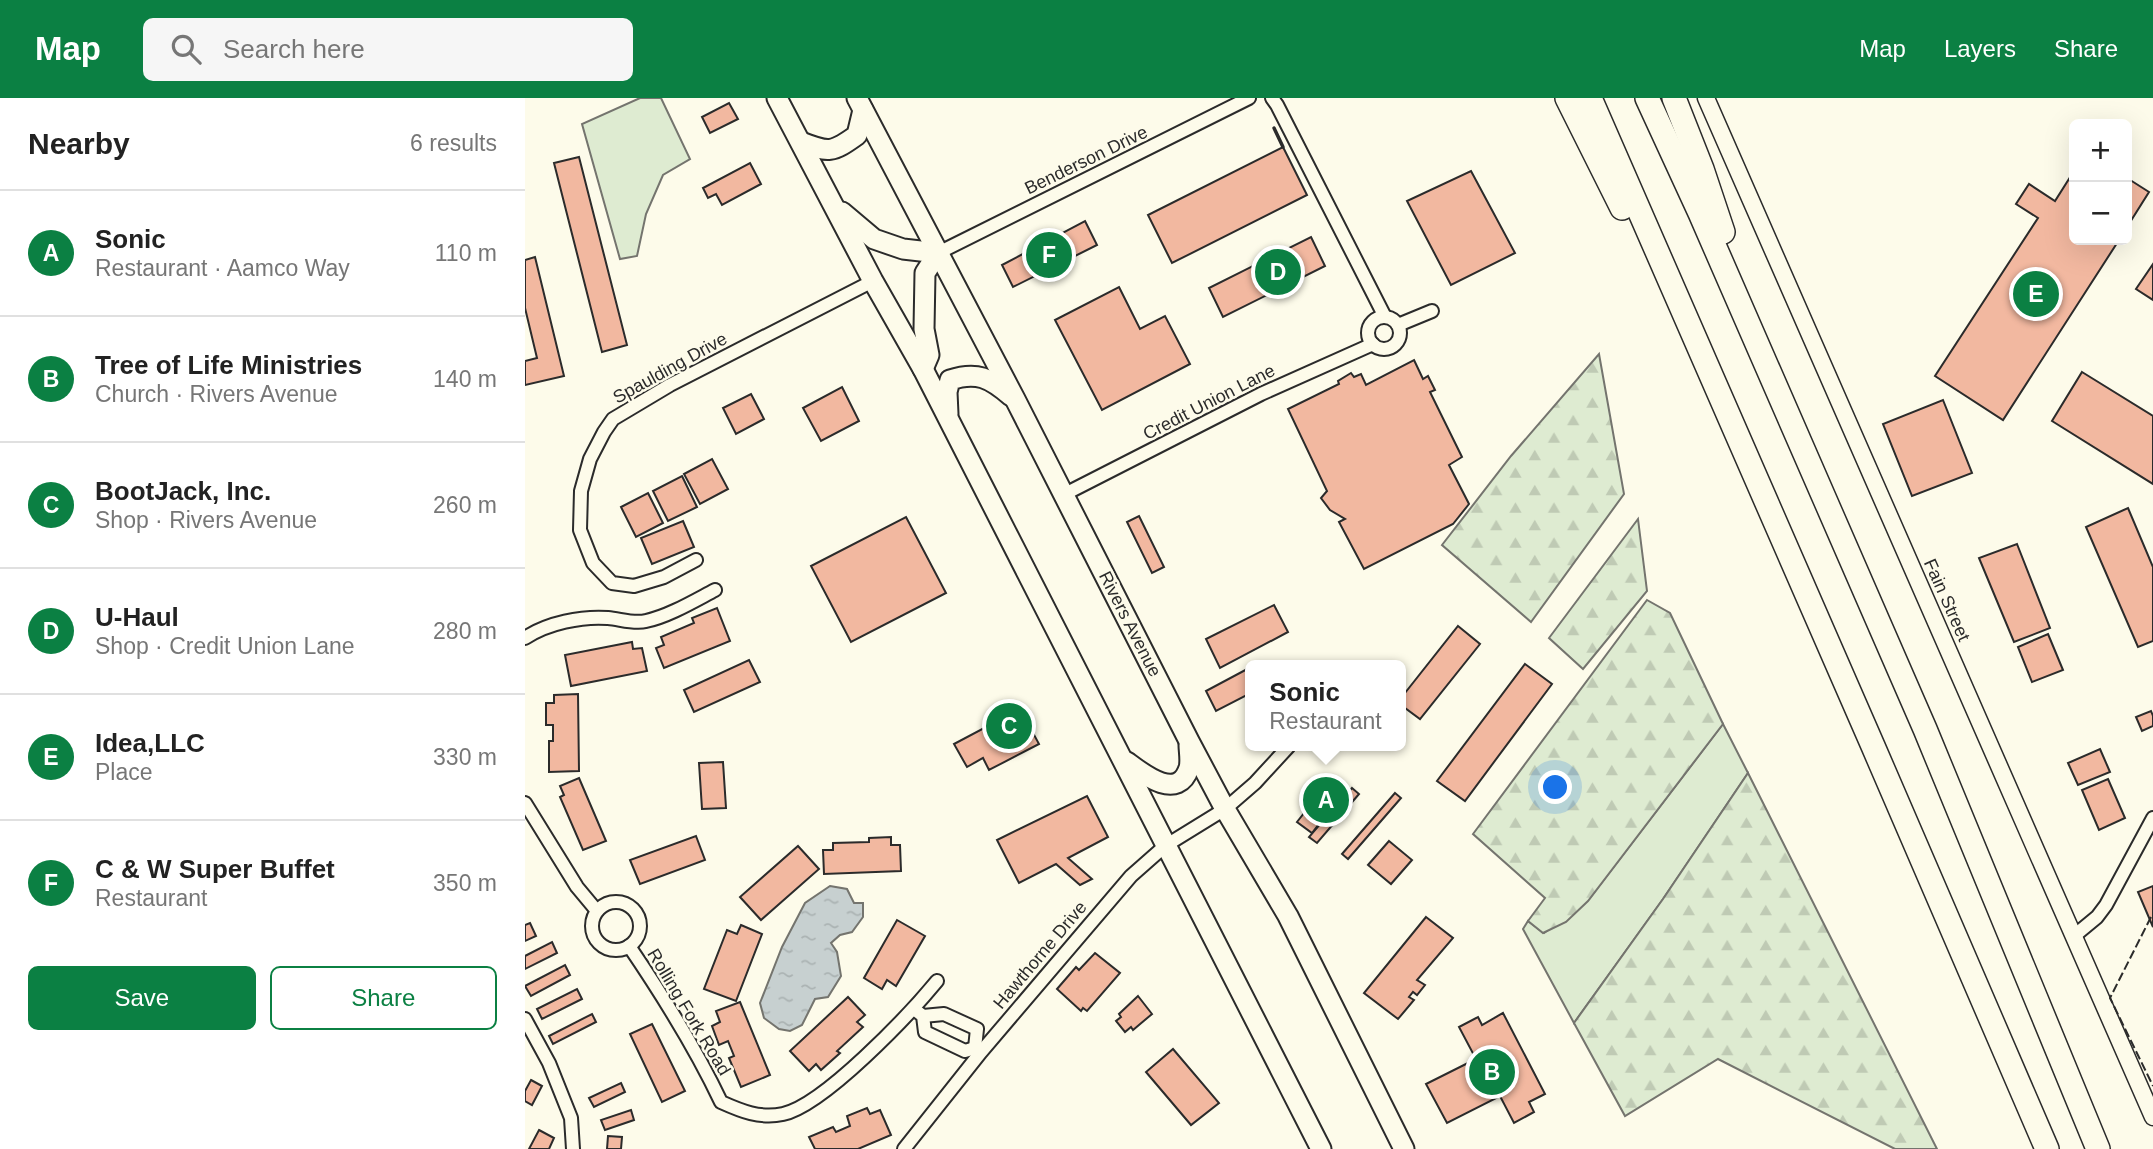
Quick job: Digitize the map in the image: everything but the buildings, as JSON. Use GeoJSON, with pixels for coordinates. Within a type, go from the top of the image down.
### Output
{"type":"FeatureCollection","features":[{"type":"Feature","properties":{"kind":"highway"},"geometry":{"type":"LineString","coordinates":[[1567,98],[1686,335],[1717,387]]}},
{"type":"Feature","properties":{"kind":"highway"},"geometry":{"type":"LineString","coordinates":[[1590,98],[2047,1149]]}},
{"type":"Feature","properties":{"kind":"highway"},"geometry":{"type":"LineString","coordinates":[[1647,98],[1924,730],[2098,1149]]}},
{"type":"Feature","properties":{"kind":"highway"},"geometry":{"type":"LineString","coordinates":[[1674,98],[1702,169],[1759,349]]}},
{"type":"Feature","properties":{"kind":"main road"},"geometry":{"type":"LineString","coordinates":[[777,98],[873,281],[923,369],[1321,1149]]}},
{"type":"Feature","properties":{"kind":"main road"},"geometry":{"type":"LineString","coordinates":[[801,142],[824,151],[842,146],[857,135],[860,104]]}},
{"type":"Feature","properties":{"kind":"main road","name":"Rivers Avenue"},"geometry":{"type":"LineString","coordinates":[[860,104],[1189,741],[1225,809],[1288,916],[1404,1149]]}},
{"type":"Feature","properties":{"kind":"main road"},"geometry":{"type":"LineString","coordinates":[[835,206],[874,239],[903,248],[938,253],[925,274],[924,329],[929,355],[923,369]]}},
{"type":"Feature","properties":{"kind":"main road"},"geometry":{"type":"LineString","coordinates":[[948,418],[947,392],[950,380],[965,375],[981,376],[998,384],[1014,399]]}},
{"type":"Feature","properties":{"kind":"main road"},"geometry":{"type":"LineString","coordinates":[[1123,760],[1153,782],[1170,784],[1180,781],[1189,767],[1189,741]]}},
{"type":"Feature","properties":{"kind":"street","name":"Benderson Drive"},"geometry":{"type":"LineString","coordinates":[[938,253],[1249,98]]}},
{"type":"Feature","properties":{"kind":"street"},"geometry":{"type":"LineString","coordinates":[[1272,98],[1385,317]]}},
{"type":"Feature","properties":{"kind":"street","name":"Fain Street"},"geometry":{"type":"LineString","coordinates":[[1706,98],[2153,1117]]}},
{"type":"Feature","properties":{"kind":"street","name":"Spaulding Drive"},"geometry":{"type":"LineString","coordinates":[[696,560],[664,578],[635,586],[613,583],[593,563],[580,530],[582,491],[590,459],[604,432],[613,419],[670,385],[873,281]]}},
{"type":"Feature","properties":{"kind":"street"},"geometry":{"type":"LineString","coordinates":[[1398,325],[1431,311]]}},
{"type":"Feature","properties":{"kind":"street"},"geometry":{"type":"LineString","coordinates":[[1385,317],[1398,325],[1400,335],[1396,344],[1382,349],[1373,344],[1369,329],[1375,320],[1385,317]]}},
{"type":"Feature","properties":{"kind":"street","name":"Credit Union Lane"},"geometry":{"type":"LineString","coordinates":[[1063,495],[1261,394],[1373,344]]}},
{"type":"Feature","properties":{"kind":"street"},"geometry":{"type":"LineString","coordinates":[[525,638],[534,632],[569,621],[606,618],[645,621],[685,606],[715,590]]}},
{"type":"Feature","properties":{"kind":"street","name":"Hawthorne Drive"},"geometry":{"type":"LineString","coordinates":[[904,1149],[978,1050],[1131,876],[1165,846],[1225,809],[1255,783],[1284,751]]}},
{"type":"Feature","properties":{"kind":"street"},"geometry":{"type":"LineString","coordinates":[[525,803],[577,887],[597,911]]}},
{"type":"Feature","properties":{"kind":"street"},"geometry":{"type":"LineString","coordinates":[[2074,936],[2097,917],[2106,905],[2153,818]]}},
{"type":"Feature","properties":{"kind":"street","name":"Rolling Fork Road"},"geometry":{"type":"LineString","coordinates":[[610,902],[618,902],[632,908],[637,914],[640,928],[638,936],[629,946],[611,950],[597,942],[593,934],[592,926],[597,911],[610,902]]}},
{"type":"Feature","properties":{"kind":"street","name":"Rolling Fork Road"},"geometry":{"type":"LineString","coordinates":[[629,946],[663,996],[721,1102],[750,1115],[783,1114],[813,1101],[919,1012],[937,981]]}},
{"type":"Feature","properties":{"kind":"street"},"geometry":{"type":"LineString","coordinates":[[919,1012],[944,1014],[977,1029],[978,1050],[965,1051],[925,1032],[919,1012]]}},
{"type":"Feature","properties":{"kind":"street"},"geometry":{"type":"LineString","coordinates":[[525,1018],[571,1118],[573,1149]]}},
{"type":"Feature","properties":{"kind":"green space"},"geometry":{"type":"Polygon","coordinates":[[[640,98],[661,98],[690,159],[663,175],[646,214],[637,256],[620,259],[582,124],[640,98]]]}},
{"type":"Feature","properties":{"kind":"green space"},"geometry":{"type":"Polygon","coordinates":[[[1599,354],[1624,494],[1531,622],[1442,545],[1511,456],[1599,354]]]}},
{"type":"Feature","properties":{"kind":"green space"},"geometry":{"type":"Polygon","coordinates":[[[1638,519],[1647,591],[1583,669],[1549,638],[1638,519]]]}},
{"type":"Feature","properties":{"kind":"green space"},"geometry":{"type":"Polygon","coordinates":[[[1647,600],[1670,613],[1723,724],[1588,901],[1566,922],[1543,933],[1528,921],[1545,898],[1473,834],[1647,600]]]}},
{"type":"Feature","properties":{"kind":"green space"},"geometry":{"type":"Polygon","coordinates":[[[1723,724],[1748,773],[1663,899],[1574,1023],[1523,929],[1528,921],[1544,933],[1589,899],[1723,724]]]}},
{"type":"Feature","properties":{"kind":"green space"},"geometry":{"type":"Polygon","coordinates":[[[1748,773],[1937,1149],[1895,1149],[1718,1059],[1625,1116],[1574,1023],[1663,899],[1748,773]]]}},
{"type":"Feature","properties":{"kind":"water"},"geometry":{"type":"Polygon","coordinates":[[[830,886],[847,889],[854,903],[863,903],[863,917],[852,932],[840,935],[831,943],[837,952],[841,976],[828,997],[815,999],[802,1025],[790,1031],[779,1029],[764,1018],[760,1003],[782,947],[805,903],[830,886]]]}},
{"type":"Feature","properties":{"kind":"fence"},"geometry":{"type":"LineString","coordinates":[[2151,917],[2110,998],[2153,1086]]}},
{"type":"Feature","properties":{"kind":"wall"},"geometry":{"type":"LineString","coordinates":[[1274,128],[1283,147]]}},
{"type":"Feature","properties":{"kind":"place","name":"C & W Super Buffet"},"geometry":{"type":"Point","coordinates":[1049,255]}},
{"type":"Feature","properties":{"kind":"place","name":"U-Haul"},"geometry":{"type":"Point","coordinates":[1278,272]}},
{"type":"Feature","properties":{"kind":"place","name":"Idea,LLC"},"geometry":{"type":"Point","coordinates":[2036,294]}},
{"type":"Feature","properties":{"kind":"place","name":"BootJack, Inc."},"geometry":{"type":"Point","coordinates":[1009,726]}},
{"type":"Feature","properties":{"kind":"place","name":"Sonic"},"geometry":{"type":"Point","coordinates":[1326,800]}},
{"type":"Feature","properties":{"kind":"place","name":"Tree of Life Ministries"},"geometry":{"type":"Point","coordinates":[1492,1072]}}]}
